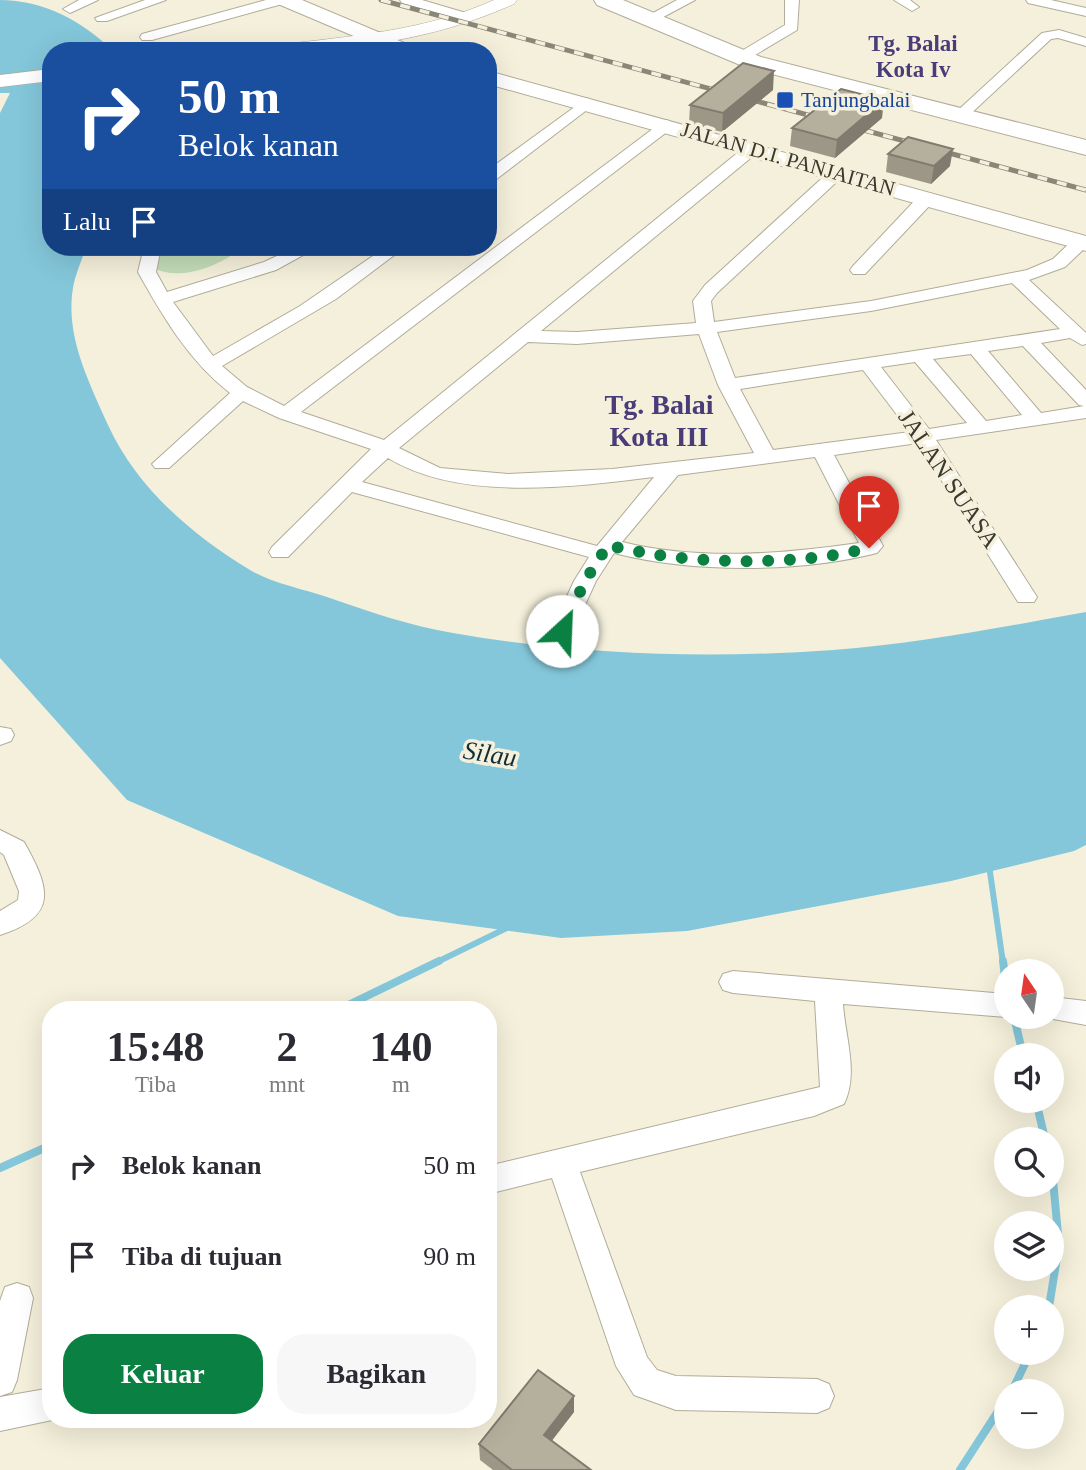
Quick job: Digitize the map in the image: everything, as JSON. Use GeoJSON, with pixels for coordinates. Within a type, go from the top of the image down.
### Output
{"type":"FeatureCollection","features":[{"type":"Feature","properties":{"kind":"highway"},"geometry":{"type":"LineString","coordinates":[[605,0],[740,58],[1086,148]]}},
{"type":"Feature","properties":{"kind":"main road"},"geometry":{"type":"LineString","coordinates":[[283,0],[385,42]]}},
{"type":"Feature","properties":{"kind":"main road","name":"JALAN D.I. PANJAITAN"},"geometry":{"type":"LineString","coordinates":[[497,79],[1083,243]]}},
{"type":"Feature","properties":{"kind":"street"},"geometry":{"type":"LineString","coordinates":[[70,9],[91,0]]}},
{"type":"Feature","properties":{"kind":"street"},"geometry":{"type":"LineString","coordinates":[[102,18],[159,0]]}},
{"type":"Feature","properties":{"kind":"street"},"geometry":{"type":"LineString","coordinates":[[146,37],[283,0]]}},
{"type":"Feature","properties":{"kind":"street"},"geometry":{"type":"LineString","coordinates":[[407,0],[468,18]]}},
{"type":"Feature","properties":{"kind":"street"},"geometry":{"type":"LineString","coordinates":[[361,42],[411,34],[468,18],[508,0]]}},
{"type":"Feature","properties":{"kind":"street"},"geometry":{"type":"LineString","coordinates":[[649,19],[688,0]]}},
{"type":"Feature","properties":{"kind":"street"},"geometry":{"type":"LineString","coordinates":[[740,58],[792,27],[792,0]]}},
{"type":"Feature","properties":{"kind":"street"},"geometry":{"type":"LineString","coordinates":[[1033,0],[1086,12]]}},
{"type":"Feature","properties":{"kind":"street"},"geometry":{"type":"LineString","coordinates":[[960,116],[1047,36],[1059,34],[1086,42]]}},
{"type":"Feature","properties":{"kind":"street"},"geometry":{"type":"LineString","coordinates":[[0,81],[42,76]]}},
{"type":"Feature","properties":{"kind":"street"},"geometry":{"type":"LineString","coordinates":[[497,171],[587,103]]}},
{"type":"Feature","properties":{"kind":"street"},"geometry":{"type":"LineString","coordinates":[[497,254],[667,125]]}},
{"type":"Feature","properties":{"kind":"street"},"geometry":{"type":"LineString","coordinates":[[280,552],[370,461],[527,336],[583,286],[752,149]]}},
{"type":"Feature","properties":{"kind":"street"},"geometry":{"type":"LineString","coordinates":[[767,458],[728,385],[707,328],[702,308],[704,296],[837,173]]}},
{"type":"Feature","properties":{"kind":"street"},"geometry":{"type":"LineString","coordinates":[[859,270],[927,198]]}},
{"type":"Feature","properties":{"kind":"street"},"geometry":{"type":"LineString","coordinates":[[527,336],[577,338],[707,328],[871,306],[1016,277],[1059,263],[1083,243]]}},
{"type":"Feature","properties":{"kind":"street"},"geometry":{"type":"LineString","coordinates":[[150,256],[147,272],[186,335],[211,365],[242,392],[287,413],[389,448],[414,467],[443,474],[539,478],[671,470],[1086,412]]}},
{"type":"Feature","properties":{"kind":"street"},"geometry":{"type":"LineString","coordinates":[[165,299],[270,266],[291,256]]}},
{"type":"Feature","properties":{"kind":"street"},"geometry":{"type":"LineString","coordinates":[[211,365],[273,332],[384,256]]}},
{"type":"Feature","properties":{"kind":"street"},"geometry":{"type":"LineString","coordinates":[[287,413],[494,256]]}},
{"type":"Feature","properties":{"kind":"street"},"geometry":{"type":"LineString","coordinates":[[1016,277],[1079,331]]}},
{"type":"Feature","properties":{"kind":"street"},"geometry":{"type":"LineString","coordinates":[[728,385],[1079,331]]}},
{"type":"Feature","properties":{"kind":"street"},"geometry":{"type":"LineString","coordinates":[[1027,339],[1086,401]]}},
{"type":"Feature","properties":{"kind":"street"},"geometry":{"type":"LineString","coordinates":[[975,347],[1036,419]]}},
{"type":"Feature","properties":{"kind":"street"},"geometry":{"type":"LineString","coordinates":[[920,356],[981,427]]}},
{"type":"Feature","properties":{"kind":"street","name":"JALAN SUASA"},"geometry":{"type":"LineString","coordinates":[[868,364],[923,435],[1026,597]]}},
{"type":"Feature","properties":{"kind":"street"},"geometry":{"type":"LineString","coordinates":[[162,464],[242,392]]}},
{"type":"Feature","properties":{"kind":"street"},"geometry":{"type":"LineString","coordinates":[[346,484],[605,550],[651,556],[786,560],[869,548],[872,546],[821,450]]}},
{"type":"Feature","properties":{"kind":"street"},"geometry":{"type":"LineString","coordinates":[[562,631],[585,581],[605,550],[671,470]]}},
{"type":"Feature","properties":{"kind":"street"},"geometry":{"type":"LineString","coordinates":[[0,840],[15,849],[32,891],[31,905],[0,924]]}},
{"type":"Feature","properties":{"kind":"street"},"geometry":{"type":"LineString","coordinates":[[733,982],[994,1004]]}},
{"type":"Feature","properties":{"kind":"street"},"geometry":{"type":"LineString","coordinates":[[497,1178],[814,1103],[833,1095],[838,1083],[828,1021],[830,992]]}},
{"type":"Feature","properties":{"kind":"street"},"geometry":{"type":"LineString","coordinates":[[1064,1010],[1086,1013]]}},
{"type":"Feature","properties":{"kind":"street"},"geometry":{"type":"LineString","coordinates":[[562,1163],[633,1366],[646,1383],[676,1392],[817,1396]]}},
{"type":"Feature","properties":{"kind":"street"},"geometry":{"type":"LineString","coordinates":[[0,1380],[17,1298]]}},
{"type":"Feature","properties":{"kind":"street"},"geometry":{"type":"LineString","coordinates":[[0,1414],[42,1407]]}},
{"type":"Feature","properties":{"kind":"green space"},"geometry":{"type":"Polygon","coordinates":[[[158,256],[230,256],[212,266],[188,273],[164,272],[154,268],[158,256]]]}},
{"type":"Feature","properties":{"kind":"water","name":"Silau"},"geometry":{"type":"Polygon","coordinates":[[[0,0],[47,8],[89,30],[103,42],[42,42],[42,256],[83,256],[73,288],[72,324],[86,375],[120,448],[150,489],[168,508],[228,556],[268,579],[405,622],[500,640],[595,650],[738,654],[833,650],[928,639],[1086,612],[1086,845],[1074,851],[951,881],[687,931],[561,938],[398,916],[127,800],[0,658],[0,113],[10,93],[0,93],[0,0]]]}},
{"type":"Feature","properties":{"kind":"building"},"geometry":{"type":"Polygon","coordinates":[[[743,63],[774,71],[723,113],[690,105],[743,63]]]}},
{"type":"Feature","properties":{"kind":"building"},"geometry":{"type":"Polygon","coordinates":[[[841,89],[884,100],[837,140],[792,128],[841,89]]]}},
{"type":"Feature","properties":{"kind":"building"},"geometry":{"type":"Polygon","coordinates":[[[908,137],[953,149],[934,166],[888,154],[908,137]]]}},
{"type":"Feature","properties":{"kind":"building"},"geometry":{"type":"Polygon","coordinates":[[[538,1370],[574,1396],[544,1435],[591,1470],[512,1470],[479,1444],[492,1428],[497,1428],[497,1421],[538,1370]]]}},
{"type":"Feature","properties":{"kind":"waterway"},"geometry":{"type":"LineString","coordinates":[[989,865],[1002,959]]}},
{"type":"Feature","properties":{"kind":"waterway"},"geometry":{"type":"LineString","coordinates":[[435,963],[509,927]]}},
{"type":"Feature","properties":{"kind":"waterway"},"geometry":{"type":"LineString","coordinates":[[357,1001],[439,961]]}},
{"type":"Feature","properties":{"kind":"waterway"},"geometry":{"type":"LineString","coordinates":[[1017,1029],[1020,1043]]}},
{"type":"Feature","properties":{"kind":"waterway"},"geometry":{"type":"LineString","coordinates":[[1039,1113],[1042,1127]]}},
{"type":"Feature","properties":{"kind":"waterway"},"geometry":{"type":"LineString","coordinates":[[0,1168],[42,1149]]}},
{"type":"Feature","properties":{"kind":"waterway"},"geometry":{"type":"LineString","coordinates":[[1051,1295],[1059,1245],[1055,1197]]}},
{"type":"Feature","properties":{"kind":"waterway"},"geometry":{"type":"LineString","coordinates":[[1018,1379],[1024,1365]]}},
{"type":"Feature","properties":{"kind":"waterway"},"geometry":{"type":"LineString","coordinates":[[960,1470],[994,1418]]}},
{"type":"Feature","properties":{"kind":"railway"},"geometry":{"type":"LineString","coordinates":[[381,0],[1086,190]]}},
{"type":"Feature","properties":{"kind":"place","name":"Tanjungbalai"},"geometry":{"type":"Point","coordinates":[785,100]}},
{"type":"Feature","properties":{"kind":"district","name":"Tg. Balai Kota Iv"},"geometry":{"type":"Point","coordinates":[913,56]}},
{"type":"Feature","properties":{"kind":"district","name":"Tg. Balai Kota III"},"geometry":{"type":"Point","coordinates":[659,420]}},
{"type":"Feature","properties":{"kind":"route"},"geometry":{"type":"LineString","coordinates":[[562,631],[585,581],[608,545],[651,556],[786,560],[869,548]]}}]}
